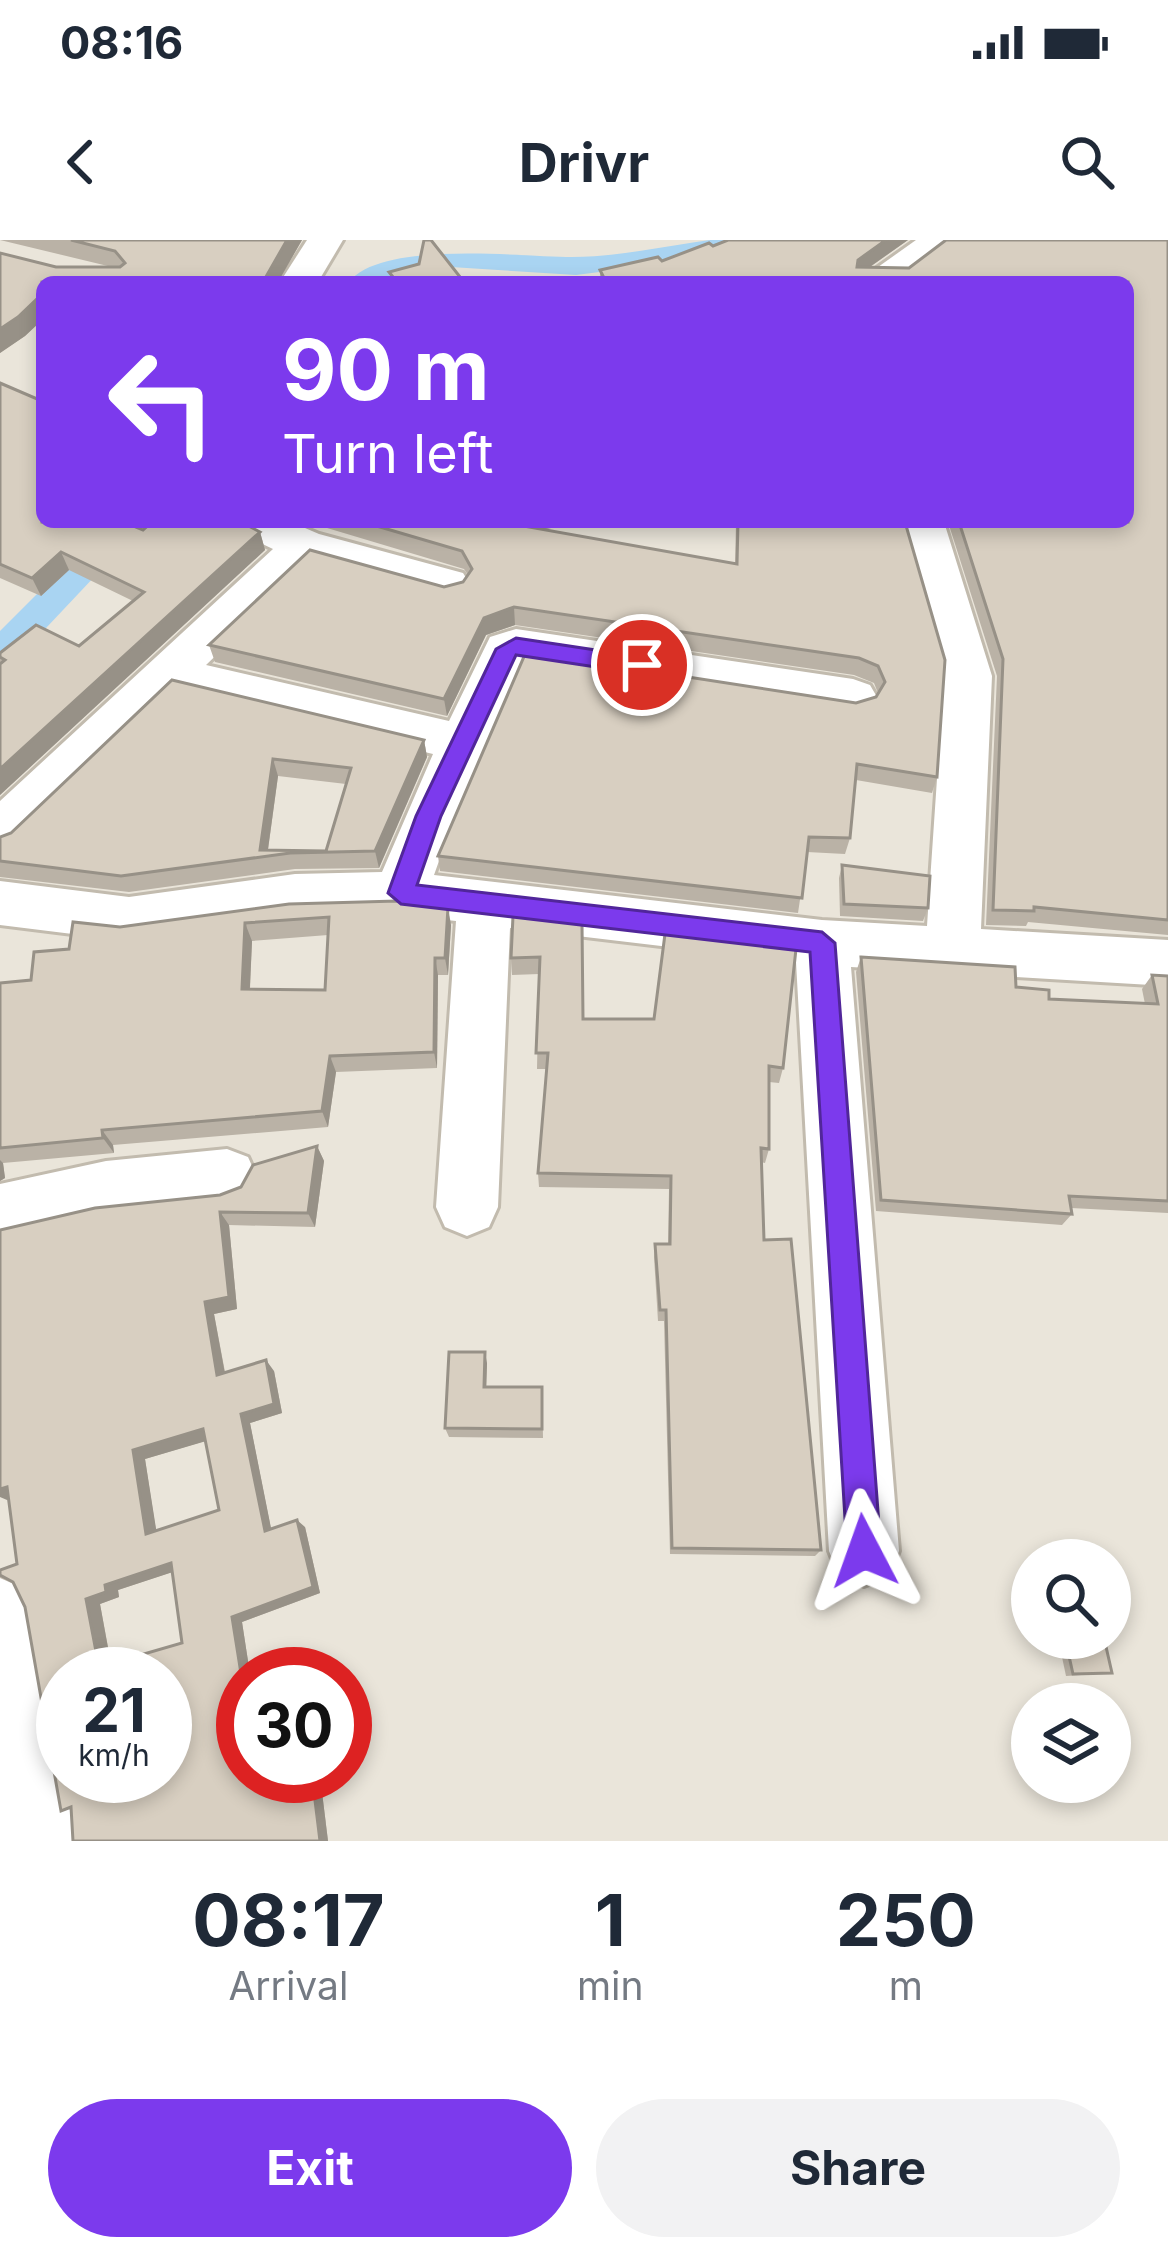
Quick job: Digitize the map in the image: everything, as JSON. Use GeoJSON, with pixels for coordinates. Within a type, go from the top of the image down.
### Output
{"type":"FeatureCollection","features":[{"type":"Feature","properties":{"kind":"street"},"geometry":{"type":"LineString","coordinates":[[303,276],[325,240]]}},
{"type":"Feature","properties":{"kind":"street"},"geometry":{"type":"LineString","coordinates":[[885,276],[940,240]]}},
{"type":"Feature","properties":{"kind":"street"},"geometry":{"type":"LineString","coordinates":[[266,528],[304,545],[447,584]]}},
{"type":"Feature","properties":{"kind":"street"},"geometry":{"type":"LineString","coordinates":[[924,528],[968,676],[953,952]]}},
{"type":"Feature","properties":{"kind":"street"},"geometry":{"type":"LineString","coordinates":[[0,832],[304,545]]}},
{"type":"Feature","properties":{"kind":"street"},"geometry":{"type":"LineString","coordinates":[[401,893],[462,742],[507,649],[516,646],[853,698]]}},
{"type":"Feature","properties":{"kind":"street"},"geometry":{"type":"LineString","coordinates":[[167,673],[462,742]]}},
{"type":"Feature","properties":{"kind":"street"},"geometry":{"type":"LineString","coordinates":[[0,903],[129,919],[295,896],[401,893],[822,943],[1168,963]]}},
{"type":"Feature","properties":{"kind":"street"},"geometry":{"type":"LineString","coordinates":[[467,1207],[484,901]]}},
{"type":"Feature","properties":{"kind":"street"},"geometry":{"type":"LineString","coordinates":[[822,943],[864,1551]]}},
{"type":"Feature","properties":{"kind":"street"},"geometry":{"type":"LineString","coordinates":[[0,1214],[106,1189],[227,1177]]}},
{"type":"Feature","properties":{"kind":"street"},"geometry":{"type":"LineString","coordinates":[[3,1655],[39,1841]]}},
{"type":"Feature","properties":{"kind":"shaded area"},"geometry":{"type":"Polygon","coordinates":[[[0,240],[1168,240],[1168,1841],[0,1841],[0,240]]]}},
{"type":"Feature","properties":{"kind":"building"},"geometry":{"type":"Polygon","coordinates":[[[71,240],[287,240],[266,276],[36,276],[36,300],[0,329],[0,253],[56,267],[120,267],[125,263],[115,251],[71,240]]]}},
{"type":"Feature","properties":{"kind":"building"},"geometry":{"type":"Polygon","coordinates":[[[424,240],[431,240],[459,276],[392,276],[389,272],[419,264],[424,240]]]}},
{"type":"Feature","properties":{"kind":"building"},"geometry":{"type":"Polygon","coordinates":[[[728,240],[886,240],[858,260],[857,267],[909,268],[946,240],[1168,240],[1168,920],[1034,907],[1034,911],[993,910],[1003,659],[961,528],[1134,528],[1134,276],[603,276],[600,270],[658,257],[662,261],[709,243],[728,240]]]}},
{"type":"Feature","properties":{"kind":"building"},"geometry":{"type":"Polygon","coordinates":[[[0,383],[36,398],[36,528],[252,528],[260,532],[0,769],[0,664],[5,660],[0,653],[36,625],[79,646],[144,592],[61,552],[32,578],[0,564],[0,383]]]}},
{"type":"Feature","properties":{"kind":"building"},"geometry":{"type":"Polygon","coordinates":[[[383,528],[535,528],[737,564],[738,528],[907,528],[945,660],[937,777],[857,764],[850,838],[809,837],[802,898],[438,856],[526,652],[856,703],[876,697],[885,682],[878,666],[859,658],[514,607],[484,618],[444,699],[209,645],[310,550],[444,587],[463,582],[472,569],[462,551],[383,528]]]}},
{"type":"Feature","properties":{"kind":"building"},"geometry":{"type":"Polygon","coordinates":[[[172,680],[424,740],[375,851],[290,853],[121,876],[0,861],[0,837],[11,833],[172,680]],[[273,759],[260,850],[326,851],[351,768],[273,759]]]}},
{"type":"Feature","properties":{"kind":"building"},"geometry":{"type":"Polygon","coordinates":[[[842,865],[930,876],[928,908],[844,904],[842,865]]]}},
{"type":"Feature","properties":{"kind":"building"},"geometry":{"type":"Polygon","coordinates":[[[397,901],[448,907],[445,958],[435,958],[434,1052],[330,1056],[322,1111],[102,1130],[103,1138],[0,1148],[0,983],[31,980],[34,952],[69,949],[73,922],[120,927],[289,904],[397,901]],[[329,917],[245,923],[242,989],[325,990],[329,917]]]}},
{"type":"Feature","properties":{"kind":"building"},"geometry":{"type":"Polygon","coordinates":[[[513,916],[582,924],[583,1019],[654,1019],[665,934],[796,949],[783,1068],[769,1066],[769,1149],[761,1148],[764,1240],[791,1239],[821,1550],[672,1548],[666,1310],[660,1310],[655,1244],[670,1244],[671,1176],[538,1173],[548,1053],[536,1053],[540,957],[511,958],[513,916]]]}},
{"type":"Feature","properties":{"kind":"building"},"geometry":{"type":"Polygon","coordinates":[[[861,957],[1015,967],[1016,987],[1049,990],[1049,999],[1158,1004],[1152,975],[1168,976],[1168,1201],[1069,1196],[1072,1214],[881,1200],[861,957]]]}},
{"type":"Feature","properties":{"kind":"building"},"geometry":{"type":"Polygon","coordinates":[[[317,1146],[308,1213],[220,1212],[229,1297],[205,1302],[217,1375],[266,1360],[274,1404],[241,1414],[265,1531],[297,1520],[313,1587],[232,1617],[237,1647],[216,1647],[216,1803],[315,1803],[320,1841],[73,1841],[71,1807],[61,1811],[60,1803],[192,1803],[192,1647],[168,1647],[182,1643],[171,1563],[105,1585],[106,1592],[86,1599],[95,1647],[36,1647],[36,1669],[25,1607],[13,1582],[0,1575],[0,1570],[17,1564],[7,1487],[0,1489],[0,1230],[95,1208],[220,1195],[241,1187],[253,1165],[317,1146]],[[203,1429],[133,1450],[146,1534],[219,1510],[203,1429]]]}},
{"type":"Feature","properties":{"kind":"building"},"geometry":{"type":"Polygon","coordinates":[[[449,1352],[485,1352],[484,1387],[542,1387],[542,1429],[445,1428],[449,1352]]]}},
{"type":"Feature","properties":{"kind":"building"},"geometry":{"type":"Polygon","coordinates":[[[1070,1659],[1109,1659],[1112,1673],[1073,1674],[1070,1659]]]}},
{"type":"Feature","properties":{"kind":"waterway"},"geometry":{"type":"LineString","coordinates":[[370,276],[451,258],[576,266],[716,248],[734,240]]}},
{"type":"Feature","properties":{"kind":"waterway"},"geometry":{"type":"LineString","coordinates":[[0,654],[123,528]]}},
{"type":"Feature","properties":{"kind":"route"},"geometry":{"type":"LineString","coordinates":[[642,665],[516,646],[507,649],[429,816],[401,893],[822,943],[864,1551]]}}]}
